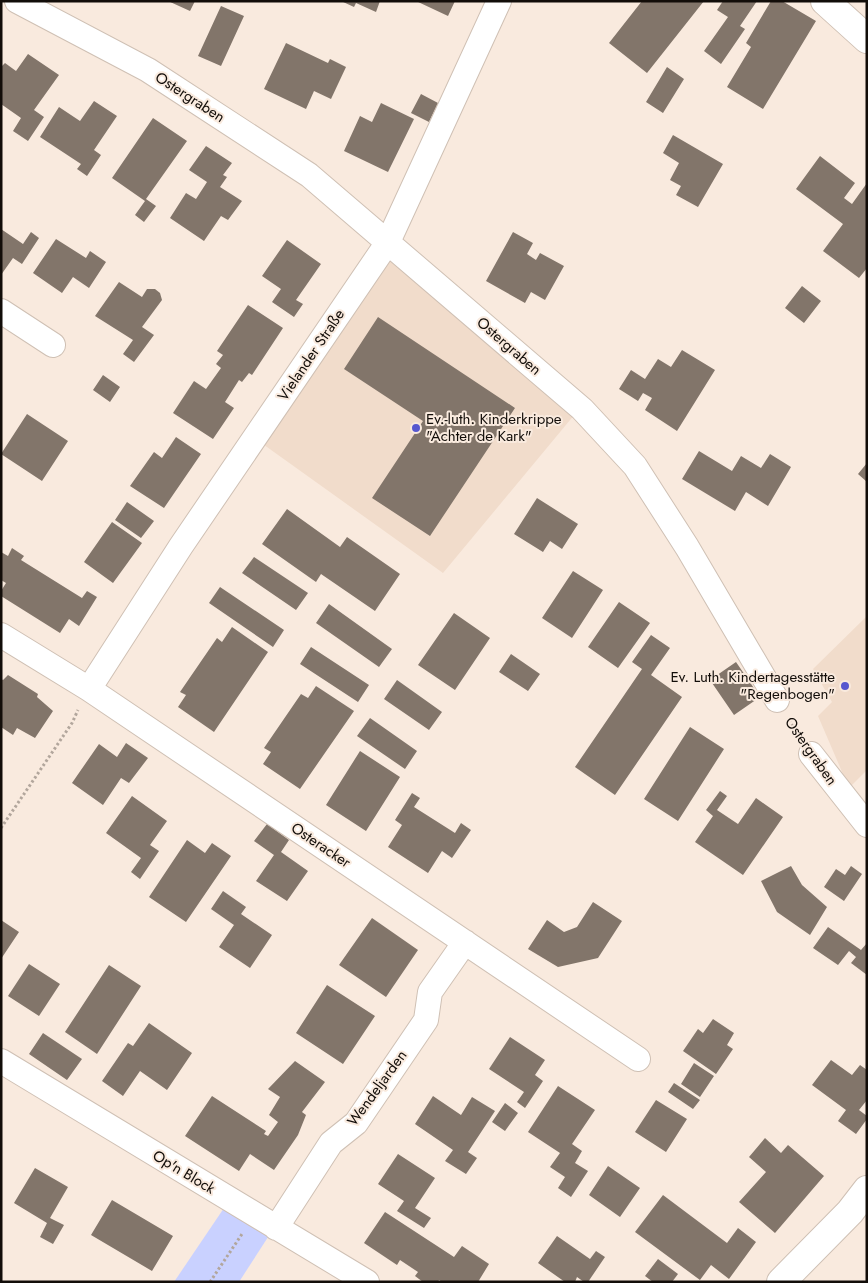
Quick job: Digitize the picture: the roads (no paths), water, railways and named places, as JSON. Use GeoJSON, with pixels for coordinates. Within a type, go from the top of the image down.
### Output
{"type":"FeatureCollection","features":[{"type":"Feature","properties":{"kind":"street","name":"Ostergraben"},"geometry":{"type":"LineString","coordinates":[[17,1],[148,70],[309,175],[582,409],[634,466],[687,547],[777,700]]}},
{"type":"Feature","properties":{"kind":"street","name":"Vielander Straße"},"geometry":{"type":"LineString","coordinates":[[89,689],[187,538],[388,242],[499,1]]}},
{"type":"Feature","properties":{"kind":"street"},"geometry":{"type":"LineString","coordinates":[[825,1],[867,39]]}},
{"type":"Feature","properties":{"kind":"street"},"geometry":{"type":"LineString","coordinates":[[1,311],[53,345]]}},
{"type":"Feature","properties":{"kind":"street","name":"Osteracker"},"geometry":{"type":"LineString","coordinates":[[1,636],[89,689],[638,1059]]}},
{"type":"Feature","properties":{"kind":"street","name":"Ostergraben"},"geometry":{"type":"LineString","coordinates":[[811,754],[867,825]]}},
{"type":"Feature","properties":{"kind":"street","name":"Wendeljarden"},"geometry":{"type":"LineString","coordinates":[[276,1228],[331,1143],[356,1123],[426,1020],[430,992],[465,942]]}},
{"type":"Feature","properties":{"kind":"street","name":"Op'n Block"},"geometry":{"type":"LineString","coordinates":[[1,1062],[367,1282]]}},
{"type":"Feature","properties":{"kind":"street"},"geometry":{"type":"LineString","coordinates":[[781,1282],[850,1212],[867,1190]]}},
{"type":"Feature","properties":{"kind":"place","name":"Ev.-luth. Kinderkrippe \"Achter de Kark\""},"geometry":{"type":"Point","coordinates":[416,428]}},
{"type":"Feature","properties":{"kind":"place","name":"Ev. Luth. Kindertagesstätte \"Regenbogen\""},"geometry":{"type":"Point","coordinates":[845,686]}}]}
